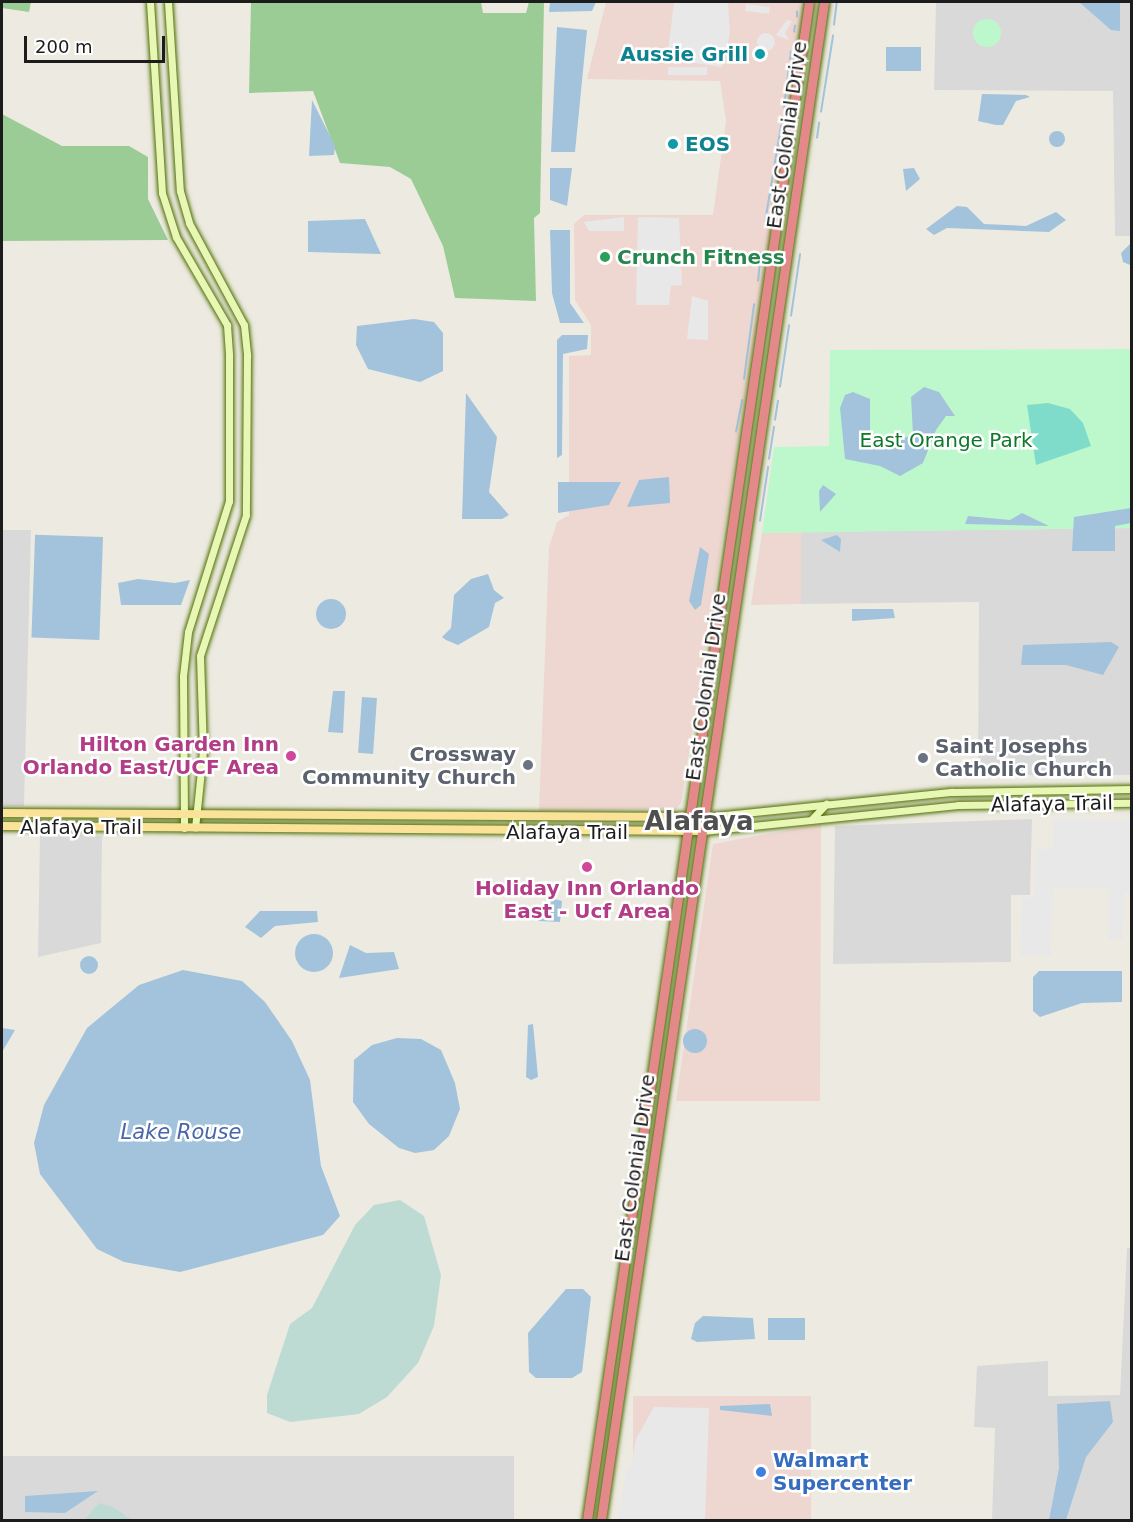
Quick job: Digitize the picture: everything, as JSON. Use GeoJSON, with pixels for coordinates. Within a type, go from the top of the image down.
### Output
{"type":"FeatureCollection","features":[{"type":"Feature","properties":{"kind":"highway","name":"East Colonial Drive"},"geometry":{"type":"LineString","coordinates":[[587,1521],[809,2]]}},
{"type":"Feature","properties":{"kind":"highway","name":"East Colonial Drive"},"geometry":{"type":"LineString","coordinates":[[601,1521],[824,2]]}},
{"type":"Feature","properties":{"kind":"highway"},"geometry":{"type":"LineString","coordinates":[[756,370],[768,392]]}},
{"type":"Feature","properties":{"kind":"highway"},"geometry":{"type":"LineString","coordinates":[[753,390],[765,412]]}},
{"type":"Feature","properties":{"kind":"highway"},"geometry":{"type":"LineString","coordinates":[[629,1230],[641,1251]]}},
{"type":"Feature","properties":{"kind":"highway"},"geometry":{"type":"LineString","coordinates":[[609,1370],[621,1388]]}},
{"type":"Feature","properties":{"kind":"highway"},"geometry":{"type":"LineString","coordinates":[[597,1453],[607,1479]]}},
{"type":"Feature","properties":{"kind":"main road"},"geometry":{"type":"LineString","coordinates":[[150,2],[162,193],[176,237],[227,325],[229,355],[229,501],[188,632],[183,676],[184,828]]}},
{"type":"Feature","properties":{"kind":"main road"},"geometry":{"type":"LineString","coordinates":[[168,2],[180,191],[189,223],[240,317],[247,356],[246,515],[200,656],[203,751],[195,828]]}},
{"type":"Feature","properties":{"kind":"main road","name":"Alafaya Trail"},"geometry":{"type":"LineString","coordinates":[[2,813],[531,819],[705,817],[893,797],[1131,789]]}},
{"type":"Feature","properties":{"kind":"main road"},"geometry":{"type":"LineString","coordinates":[[884,811],[893,797]]}},
{"type":"Feature","properties":{"kind":"main road"},"geometry":{"type":"LineString","coordinates":[[829,817],[844,801]]}},
{"type":"Feature","properties":{"kind":"main road","name":"Alafaya Trail"},"geometry":{"type":"LineString","coordinates":[[2,826],[508,833],[703,831],[884,811],[1131,803]]}},
{"type":"Feature","properties":{"kind":"main road"},"geometry":{"type":"LineString","coordinates":[[810,820],[826,804]]}},
{"type":"Feature","properties":{"kind":"main road"},"geometry":{"type":"LineString","coordinates":[[372,830],[391,817]]}},
{"type":"Feature","properties":{"kind":"main road"},"geometry":{"type":"LineString","coordinates":[[390,830],[409,817]]}},
{"type":"Feature","properties":{"kind":"main road"},"geometry":{"type":"LineString","coordinates":[[508,833],[531,819]]}},
{"type":"Feature","properties":{"kind":"shaded area"},"geometry":{"type":"Polygon","coordinates":[[[606,2],[807,2],[681,803],[676,809],[539,811],[549,547],[557,522],[569,515],[569,356],[591,355],[591,325],[575,300],[574,224],[584,215],[713,215],[726,121],[720,81],[587,79],[606,2]]]}},
{"type":"Feature","properties":{"kind":"shaded area"},"geometry":{"type":"Polygon","coordinates":[[[674,2],[728,2],[730,34],[722,67],[667,59],[674,2]]]}},
{"type":"Feature","properties":{"kind":"shaded area"},"geometry":{"type":"Polygon","coordinates":[[[936,2],[1131,2],[1131,236],[1115,236],[1113,91],[934,90],[936,2]]]}},
{"type":"Feature","properties":{"kind":"shaded area"},"geometry":{"type":"Polygon","coordinates":[[[746,4],[770,7],[769,14],[745,11],[746,4]]]}},
{"type":"Feature","properties":{"kind":"shaded area"},"geometry":{"type":"Polygon","coordinates":[[[787,20],[792,21],[785,33],[789,40],[776,35],[787,20]]]}},
{"type":"Feature","properties":{"kind":"shaded area"},"geometry":{"type":"Polygon","coordinates":[[[762,33],[770,33],[775,38],[773,49],[762,51],[757,46],[757,38],[762,33]]]}},
{"type":"Feature","properties":{"kind":"shaded area"},"geometry":{"type":"Polygon","coordinates":[[[668,67],[707,67],[707,75],[668,75],[668,67]]]}},
{"type":"Feature","properties":{"kind":"shaded area"},"geometry":{"type":"Polygon","coordinates":[[[624,217],[624,231],[589,231],[584,222],[624,217]]]}},
{"type":"Feature","properties":{"kind":"shaded area"},"geometry":{"type":"Polygon","coordinates":[[[638,217],[679,218],[682,285],[671,286],[669,305],[636,305],[638,217]]]}},
{"type":"Feature","properties":{"kind":"shaded area"},"geometry":{"type":"Polygon","coordinates":[[[692,296],[708,301],[708,340],[687,339],[692,296]]]}},
{"type":"Feature","properties":{"kind":"shaded area"},"geometry":{"type":"Polygon","coordinates":[[[1048,403],[1070,409],[1083,423],[1091,446],[1036,465],[1027,405],[1048,403]]]}},
{"type":"Feature","properties":{"kind":"shaded area"},"geometry":{"type":"Polygon","coordinates":[[[1131,528],[1131,775],[978,775],[979,602],[801,604],[801,532],[1131,528]]]}},
{"type":"Feature","properties":{"kind":"shaded area"},"geometry":{"type":"Polygon","coordinates":[[[2,530],[31,530],[24,806],[2,806],[2,530]]]}},
{"type":"Feature","properties":{"kind":"shaded area"},"geometry":{"type":"Polygon","coordinates":[[[801,532],[801,604],[751,605],[762,533],[801,532]]]}},
{"type":"Feature","properties":{"kind":"shaded area"},"geometry":{"type":"Polygon","coordinates":[[[1032,819],[1030,895],[1011,895],[1011,962],[833,964],[835,826],[1032,819]]]}},
{"type":"Feature","properties":{"kind":"shaded area"},"geometry":{"type":"Polygon","coordinates":[[[1053,819],[1131,820],[1131,893],[1124,893],[1123,939],[1108,939],[1108,889],[1053,888],[1051,956],[1020,956],[1022,897],[1035,897],[1036,849],[1053,849],[1053,819]]]}},
{"type":"Feature","properties":{"kind":"shaded area"},"geometry":{"type":"Polygon","coordinates":[[[821,824],[820,1101],[676,1101],[713,844],[821,824]]]}},
{"type":"Feature","properties":{"kind":"shaded area"},"geometry":{"type":"Polygon","coordinates":[[[40,833],[102,836],[101,943],[38,957],[40,833]]]}},
{"type":"Feature","properties":{"kind":"shaded area"},"geometry":{"type":"Polygon","coordinates":[[[400,1200],[424,1216],[441,1275],[434,1326],[418,1363],[387,1397],[359,1414],[290,1422],[267,1413],[267,1395],[290,1324],[312,1308],[355,1225],[374,1205],[400,1200]]]}},
{"type":"Feature","properties":{"kind":"shaded area"},"geometry":{"type":"Polygon","coordinates":[[[1127,1248],[1131,1248],[1131,1520],[992,1520],[995,1428],[974,1427],[977,1366],[1048,1361],[1048,1396],[1120,1395],[1127,1248]]]}},
{"type":"Feature","properties":{"kind":"shaded area"},"geometry":{"type":"Polygon","coordinates":[[[633,1396],[811,1396],[811,1520],[633,1520],[633,1396]]]}},
{"type":"Feature","properties":{"kind":"shaded area"},"geometry":{"type":"Polygon","coordinates":[[[654,1407],[709,1408],[705,1520],[618,1520],[626,1469],[631,1469],[636,1439],[654,1407]]]}},
{"type":"Feature","properties":{"kind":"shaded area"},"geometry":{"type":"Polygon","coordinates":[[[2,1456],[514,1456],[514,1520],[2,1520],[2,1456]]]}},
{"type":"Feature","properties":{"kind":"shaded area"},"geometry":{"type":"Polygon","coordinates":[[[99,1503],[113,1507],[132,1520],[84,1520],[99,1503]]]}},
{"type":"Feature","properties":{"kind":"green space"},"geometry":{"type":"Polygon","coordinates":[[[2,2],[31,2],[29,12],[2,8],[2,2]]]}},
{"type":"Feature","properties":{"kind":"green space"},"geometry":{"type":"Polygon","coordinates":[[[251,2],[481,2],[483,13],[526,13],[529,2],[544,2],[540,213],[534,218],[536,301],[455,298],[443,246],[411,179],[390,167],[340,163],[313,91],[249,93],[251,2]]]}},
{"type":"Feature","properties":{"kind":"green space"},"geometry":{"type":"Polygon","coordinates":[[[987,19],[997,23],[1001,33],[997,43],[987,47],[977,43],[973,33],[977,23],[987,19]]]}},
{"type":"Feature","properties":{"kind":"green space"},"geometry":{"type":"Polygon","coordinates":[[[2,114],[62,146],[129,146],[148,157],[148,199],[168,240],[2,241],[2,114]]]}},
{"type":"Feature","properties":{"kind":"green space","name":"East Orange Park"},"geometry":{"type":"Polygon","coordinates":[[[1131,349],[1131,528],[762,533],[774,447],[829,446],[830,350],[1131,349]]]}},
{"type":"Feature","properties":{"kind":"water"},"geometry":{"type":"Polygon","coordinates":[[[550,2],[596,2],[592,11],[549,12],[550,2]]]}},
{"type":"Feature","properties":{"kind":"water"},"geometry":{"type":"Polygon","coordinates":[[[1079,2],[1120,2],[1120,31],[1111,30],[1079,2]]]}},
{"type":"Feature","properties":{"kind":"water"},"geometry":{"type":"Polygon","coordinates":[[[557,27],[587,30],[575,152],[551,152],[557,27]]]}},
{"type":"Feature","properties":{"kind":"water"},"geometry":{"type":"Polygon","coordinates":[[[886,47],[921,47],[921,71],[886,71],[886,47]]]}},
{"type":"Feature","properties":{"kind":"water"},"geometry":{"type":"Polygon","coordinates":[[[982,94],[1030,97],[1016,101],[1003,125],[996,125],[978,121],[982,94]]]}},
{"type":"Feature","properties":{"kind":"water"},"geometry":{"type":"Polygon","coordinates":[[[312,100],[335,146],[334,155],[309,156],[312,100]]]}},
{"type":"Feature","properties":{"kind":"water"},"geometry":{"type":"Polygon","coordinates":[[[1054,131],[1060,131],[1065,139],[1063,145],[1054,147],[1049,142],[1049,136],[1054,131]]]}},
{"type":"Feature","properties":{"kind":"water"},"geometry":{"type":"Polygon","coordinates":[[[550,168],[572,168],[567,206],[550,200],[550,168]]]}},
{"type":"Feature","properties":{"kind":"water"},"geometry":{"type":"Polygon","coordinates":[[[914,168],[920,179],[906,191],[903,169],[914,168]]]}},
{"type":"Feature","properties":{"kind":"water"},"geometry":{"type":"Polygon","coordinates":[[[957,206],[967,207],[984,224],[1026,226],[1056,212],[1066,220],[1049,232],[947,228],[934,235],[926,229],[957,206]]]}},
{"type":"Feature","properties":{"kind":"water"},"geometry":{"type":"Polygon","coordinates":[[[365,219],[381,254],[308,252],[308,221],[365,219]]]}},
{"type":"Feature","properties":{"kind":"water"},"geometry":{"type":"Polygon","coordinates":[[[550,230],[570,230],[570,303],[584,323],[560,323],[552,293],[550,230]]]}},
{"type":"Feature","properties":{"kind":"water"},"geometry":{"type":"Polygon","coordinates":[[[1131,243],[1132,265],[1130,265],[1123,262],[1121,253],[1131,243]]]}},
{"type":"Feature","properties":{"kind":"water"},"geometry":{"type":"Polygon","coordinates":[[[414,319],[434,322],[443,333],[443,371],[420,382],[368,369],[356,345],[357,326],[414,319]]]}},
{"type":"Feature","properties":{"kind":"water"},"geometry":{"type":"Polygon","coordinates":[[[562,335],[588,335],[587,349],[563,354],[562,455],[557,458],[557,340],[562,335]]]}},
{"type":"Feature","properties":{"kind":"water"},"geometry":{"type":"Polygon","coordinates":[[[924,387],[939,392],[955,416],[946,416],[936,430],[923,463],[900,476],[880,466],[845,459],[840,408],[845,395],[853,392],[870,399],[870,434],[883,445],[913,435],[911,397],[924,387]]]}},
{"type":"Feature","properties":{"kind":"water"},"geometry":{"type":"Polygon","coordinates":[[[466,393],[497,437],[489,492],[509,515],[502,519],[462,519],[466,393]]]}},
{"type":"Feature","properties":{"kind":"water"},"geometry":{"type":"Polygon","coordinates":[[[669,477],[670,503],[627,507],[639,480],[669,477]]]}},
{"type":"Feature","properties":{"kind":"water"},"geometry":{"type":"Polygon","coordinates":[[[558,482],[621,482],[609,505],[558,513],[558,482]]]}},
{"type":"Feature","properties":{"kind":"water"},"geometry":{"type":"Polygon","coordinates":[[[823,485],[836,494],[820,512],[819,491],[823,485]]]}},
{"type":"Feature","properties":{"kind":"water"},"geometry":{"type":"Polygon","coordinates":[[[1131,508],[1131,523],[1115,526],[1115,551],[1072,551],[1074,517],[1131,508]]]}},
{"type":"Feature","properties":{"kind":"water"},"geometry":{"type":"Polygon","coordinates":[[[1022,513],[1049,526],[965,524],[968,516],[1010,520],[1022,513]]]}},
{"type":"Feature","properties":{"kind":"water"},"geometry":{"type":"Polygon","coordinates":[[[35,535],[103,537],[99,640],[31,638],[35,535]]]}},
{"type":"Feature","properties":{"kind":"water"},"geometry":{"type":"Polygon","coordinates":[[[837,535],[841,539],[840,552],[821,540],[837,535]]]}},
{"type":"Feature","properties":{"kind":"water"},"geometry":{"type":"Polygon","coordinates":[[[700,547],[709,554],[701,605],[695,610],[689,601],[700,547]]]}},
{"type":"Feature","properties":{"kind":"water"},"geometry":{"type":"Polygon","coordinates":[[[488,574],[494,590],[504,598],[495,603],[489,627],[458,645],[446,640],[442,637],[451,628],[454,595],[471,579],[488,574]]]}},
{"type":"Feature","properties":{"kind":"water"},"geometry":{"type":"Polygon","coordinates":[[[138,579],[175,583],[190,580],[181,605],[121,605],[118,583],[138,579]]]}},
{"type":"Feature","properties":{"kind":"water"},"geometry":{"type":"Polygon","coordinates":[[[331,599],[341,604],[346,614],[341,624],[331,629],[321,624],[316,614],[321,604],[331,599]]]}},
{"type":"Feature","properties":{"kind":"water"},"geometry":{"type":"Polygon","coordinates":[[[852,609],[893,609],[895,618],[852,621],[852,609]]]}},
{"type":"Feature","properties":{"kind":"water"},"geometry":{"type":"Polygon","coordinates":[[[1111,642],[1119,647],[1103,675],[1066,665],[1021,665],[1023,645],[1111,642]]]}},
{"type":"Feature","properties":{"kind":"water"},"geometry":{"type":"Polygon","coordinates":[[[333,691],[345,691],[343,733],[328,732],[333,691]]]}},
{"type":"Feature","properties":{"kind":"water"},"geometry":{"type":"Polygon","coordinates":[[[362,697],[377,698],[373,754],[358,753],[362,697]]]}},
{"type":"Feature","properties":{"kind":"water"},"geometry":{"type":"Polygon","coordinates":[[[551,898],[562,901],[560,922],[538,921],[551,898]]]}},
{"type":"Feature","properties":{"kind":"water"},"geometry":{"type":"Polygon","coordinates":[[[260,911],[317,911],[318,922],[275,926],[261,938],[245,927],[260,911]]]}},
{"type":"Feature","properties":{"kind":"water"},"geometry":{"type":"Polygon","coordinates":[[[314,934],[327,940],[333,953],[327,966],[314,972],[301,966],[295,953],[301,940],[314,934]]]}},
{"type":"Feature","properties":{"kind":"water"},"geometry":{"type":"Polygon","coordinates":[[[350,945],[366,953],[394,952],[399,969],[339,978],[350,945]]]}},
{"type":"Feature","properties":{"kind":"water"},"geometry":{"type":"Polygon","coordinates":[[[89,956],[95,959],[98,965],[95,971],[89,974],[83,971],[80,965],[83,959],[89,956]]]}},
{"type":"Feature","properties":{"kind":"water","name":"Lake Rouse"},"geometry":{"type":"Polygon","coordinates":[[[183,970],[242,981],[265,1002],[292,1041],[310,1080],[321,1166],[340,1216],[323,1235],[180,1272],[124,1262],[97,1249],[40,1174],[34,1143],[44,1105],[87,1028],[139,985],[183,970]]]}},
{"type":"Feature","properties":{"kind":"water"},"geometry":{"type":"Polygon","coordinates":[[[1039,971],[1122,971],[1122,1002],[1082,1003],[1040,1017],[1033,1011],[1033,977],[1039,971]]]}},
{"type":"Feature","properties":{"kind":"water"},"geometry":{"type":"Polygon","coordinates":[[[533,1024],[538,1077],[531,1080],[526,1077],[528,1025],[533,1024]]]}},
{"type":"Feature","properties":{"kind":"water"},"geometry":{"type":"Polygon","coordinates":[[[2,1028],[15,1030],[2,1052],[2,1028]]]}},
{"type":"Feature","properties":{"kind":"water"},"geometry":{"type":"Polygon","coordinates":[[[695,1029],[704,1032],[707,1041],[704,1050],[695,1053],[686,1050],[683,1041],[686,1032],[695,1029]]]}},
{"type":"Feature","properties":{"kind":"water"},"geometry":{"type":"Polygon","coordinates":[[[397,1038],[421,1039],[441,1050],[455,1083],[460,1109],[449,1136],[434,1150],[415,1153],[399,1148],[369,1124],[353,1102],[354,1060],[372,1045],[397,1038]]]}},
{"type":"Feature","properties":{"kind":"water"},"geometry":{"type":"Polygon","coordinates":[[[566,1289],[583,1289],[591,1297],[582,1372],[572,1378],[536,1378],[529,1372],[528,1333],[566,1289]]]}},
{"type":"Feature","properties":{"kind":"water"},"geometry":{"type":"Polygon","coordinates":[[[703,1316],[753,1318],[755,1339],[697,1342],[691,1339],[695,1323],[703,1316]]]}},
{"type":"Feature","properties":{"kind":"water"},"geometry":{"type":"Polygon","coordinates":[[[768,1318],[805,1318],[805,1340],[768,1340],[768,1318]]]}},
{"type":"Feature","properties":{"kind":"water"},"geometry":{"type":"Polygon","coordinates":[[[1110,1401],[1113,1422],[1086,1457],[1066,1520],[1049,1520],[1059,1468],[1057,1404],[1110,1401]]]}},
{"type":"Feature","properties":{"kind":"water"},"geometry":{"type":"Polygon","coordinates":[[[770,1404],[772,1416],[720,1410],[720,1406],[770,1404]]]}},
{"type":"Feature","properties":{"kind":"water"},"geometry":{"type":"Polygon","coordinates":[[[98,1491],[65,1513],[25,1512],[25,1496],[98,1491]]]}},
{"type":"Feature","properties":{"kind":"waterway"},"geometry":{"type":"LineString","coordinates":[[834,25],[837,2]]}},
{"type":"Feature","properties":{"kind":"waterway"},"geometry":{"type":"LineString","coordinates":[[797,12],[797,17]]}},
{"type":"Feature","properties":{"kind":"waterway"},"geometry":{"type":"LineString","coordinates":[[794,32],[795,26]]}},
{"type":"Feature","properties":{"kind":"waterway"},"geometry":{"type":"LineString","coordinates":[[821,112],[833,36]]}},
{"type":"Feature","properties":{"kind":"waterway"},"geometry":{"type":"LineString","coordinates":[[790,60],[791,52]]}},
{"type":"Feature","properties":{"kind":"waterway"},"geometry":{"type":"LineString","coordinates":[[784,107],[789,67]]}},
{"type":"Feature","properties":{"kind":"waterway"},"geometry":{"type":"LineString","coordinates":[[817,138],[819,123]]}},
{"type":"Feature","properties":{"kind":"waterway"},"geometry":{"type":"LineString","coordinates":[[765,222],[781,126]]}},
{"type":"Feature","properties":{"kind":"waterway"},"geometry":{"type":"LineString","coordinates":[[758,281],[761,253]]}},
{"type":"Feature","properties":{"kind":"waterway"},"geometry":{"type":"LineString","coordinates":[[791,316],[800,255]]}},
{"type":"Feature","properties":{"kind":"waterway"},"geometry":{"type":"LineString","coordinates":[[744,379],[754,305]]}},
{"type":"Feature","properties":{"kind":"waterway"},"geometry":{"type":"LineString","coordinates":[[780,387],[789,326]]}},
{"type":"Feature","properties":{"kind":"waterway"},"geometry":{"type":"LineString","coordinates":[[736,432],[742,401]]}},
{"type":"Feature","properties":{"kind":"waterway"},"geometry":{"type":"LineString","coordinates":[[775,420],[778,401]]}},
{"type":"Feature","properties":{"kind":"waterway"},"geometry":{"type":"LineString","coordinates":[[769,459],[774,427]]}},
{"type":"Feature","properties":{"kind":"waterway"},"geometry":{"type":"LineString","coordinates":[[760,521],[768,468]]}},
{"type":"Feature","properties":{"kind":"place","name":"Aussie Grill"},"geometry":{"type":"Point","coordinates":[760,54]}},
{"type":"Feature","properties":{"kind":"place","name":"EOS"},"geometry":{"type":"Point","coordinates":[673,144]}},
{"type":"Feature","properties":{"kind":"place","name":"Crunch Fitness"},"geometry":{"type":"Point","coordinates":[605,257]}},
{"type":"Feature","properties":{"kind":"place","name":"Hilton Garden Inn Orlando East/UCF Area"},"geometry":{"type":"Point","coordinates":[291,756]}},
{"type":"Feature","properties":{"kind":"place","name":"Saint Josephs Catholic Church"},"geometry":{"type":"Point","coordinates":[923,758]}},
{"type":"Feature","properties":{"kind":"place","name":"Crossway Community Church"},"geometry":{"type":"Point","coordinates":[528,765]}},
{"type":"Feature","properties":{"kind":"place","name":"Holiday Inn Orlando East - Ucf Area"},"geometry":{"type":"Point","coordinates":[587,867]}},
{"type":"Feature","properties":{"kind":"place","name":"Walmart Supercenter"},"geometry":{"type":"Point","coordinates":[761,1472]}},
{"type":"Feature","properties":{"kind":"district","name":"Alafaya"},"geometry":{"type":"Point","coordinates":[699,822]}}]}
